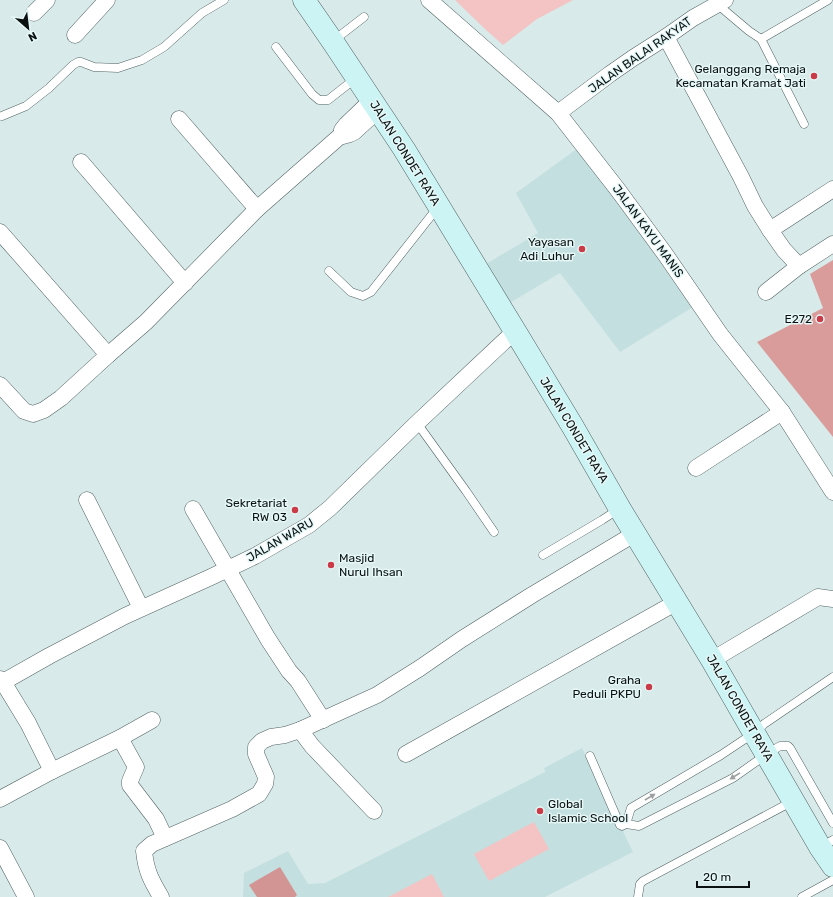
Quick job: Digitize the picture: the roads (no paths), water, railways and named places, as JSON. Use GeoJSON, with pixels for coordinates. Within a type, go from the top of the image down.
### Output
{"type":"FeatureCollection","features":[{"type":"Feature","properties":{"kind":"street"},"geometry":{"type":"LineString","coordinates":[[34,13],[47,0]]}},
{"type":"Feature","properties":{"kind":"street"},"geometry":{"type":"LineString","coordinates":[[75,36],[107,0]]}},
{"type":"Feature","properties":{"kind":"street","name":"JALAN CONDET RAYA"},"geometry":{"type":"LineString","coordinates":[[304,0],[375,105],[439,206],[712,660],[793,801],[827,844],[833,866]]}},
{"type":"Feature","properties":{"kind":"street","name":"JALAN KAYU MANIS"},"geometry":{"type":"LineString","coordinates":[[429,0],[558,113],[618,190],[665,254],[720,334],[782,412],[833,492]]}},
{"type":"Feature","properties":{"kind":"street","name":"JALAN BALAI RAKYAT"},"geometry":{"type":"LineString","coordinates":[[558,113],[615,70],[719,1]]}},
{"type":"Feature","properties":{"kind":"street"},"geometry":{"type":"LineString","coordinates":[[666,37],[741,177],[754,206],[784,250],[799,266]]}},
{"type":"Feature","properties":{"kind":"street"},"geometry":{"type":"LineString","coordinates":[[0,385],[24,411],[33,414],[44,410],[60,398],[146,322],[257,209],[339,137],[354,132],[375,105]]}},
{"type":"Feature","properties":{"kind":"street"},"geometry":{"type":"LineString","coordinates":[[179,119],[257,209]]}},
{"type":"Feature","properties":{"kind":"street"},"geometry":{"type":"LineString","coordinates":[[80,162],[185,283]]}},
{"type":"Feature","properties":{"kind":"street"},"geometry":{"type":"LineString","coordinates":[[770,230],[833,189]]}},
{"type":"Feature","properties":{"kind":"street"},"geometry":{"type":"LineString","coordinates":[[0,232],[108,355]]}},
{"type":"Feature","properties":{"kind":"street"},"geometry":{"type":"LineString","coordinates":[[766,292],[799,266],[833,244]]}},
{"type":"Feature","properties":{"kind":"street","name":"JALAN WARU"},"geometry":{"type":"LineString","coordinates":[[1,680],[141,608],[255,556],[309,525],[330,508],[417,423],[515,331]]}},
{"type":"Feature","properties":{"kind":"street"},"geometry":{"type":"LineString","coordinates":[[696,468],[782,412]]}},
{"type":"Feature","properties":{"kind":"street"},"geometry":{"type":"LineString","coordinates":[[86,500],[141,608]]}},
{"type":"Feature","properties":{"kind":"street"},"geometry":{"type":"LineString","coordinates":[[193,509],[268,639],[324,720]]}},
{"type":"Feature","properties":{"kind":"street"},"geometry":{"type":"LineString","coordinates":[[161,897],[152,883],[146,866],[144,851],[152,844],[232,809],[259,794],[265,784],[266,777],[256,754],[256,747],[262,741],[271,737],[285,735],[300,730],[377,695],[532,595],[636,533]]}},
{"type":"Feature","properties":{"kind":"street"},"geometry":{"type":"LineString","coordinates":[[712,660],[818,598],[833,599]]}},
{"type":"Feature","properties":{"kind":"street"},"geometry":{"type":"LineString","coordinates":[[406,754],[677,602]]}},
{"type":"Feature","properties":{"kind":"street"},"geometry":{"type":"LineString","coordinates":[[1,680],[28,723],[52,771]]}},
{"type":"Feature","properties":{"kind":"street"},"geometry":{"type":"LineString","coordinates":[[0,799],[52,771],[120,738],[152,720]]}},
{"type":"Feature","properties":{"kind":"street"},"geometry":{"type":"LineString","coordinates":[[300,730],[312,746],[374,811]]}},
{"type":"Feature","properties":{"kind":"street"},"geometry":{"type":"LineString","coordinates":[[120,738],[136,767],[130,781],[130,785],[156,819],[165,838]]}},
{"type":"Feature","properties":{"kind":"street"},"geometry":{"type":"LineString","coordinates":[[0,848],[26,897]]}},
{"type":"Feature","properties":{"kind":"lane"},"geometry":{"type":"LineString","coordinates":[[2,116],[26,106],[55,83],[72,65],[78,62],[94,67],[118,68],[142,60],[164,47],[202,13],[224,0]]}},
{"type":"Feature","properties":{"kind":"lane"},"geometry":{"type":"LineString","coordinates":[[761,39],[828,0]]}},
{"type":"Feature","properties":{"kind":"lane"},"geometry":{"type":"LineString","coordinates":[[719,1],[749,31],[761,39],[804,124]]}},
{"type":"Feature","properties":{"kind":"lane"},"geometry":{"type":"LineString","coordinates":[[333,42],[364,17]]}},
{"type":"Feature","properties":{"kind":"lane"},"geometry":{"type":"LineString","coordinates":[[276,47],[312,94],[319,100],[328,100],[357,78]]}},
{"type":"Feature","properties":{"kind":"lane"},"geometry":{"type":"LineString","coordinates":[[329,272],[351,292],[363,296],[370,292],[439,206]]}},
{"type":"Feature","properties":{"kind":"lane"},"geometry":{"type":"LineString","coordinates":[[417,423],[494,532]]}},
{"type":"Feature","properties":{"kind":"lane"},"geometry":{"type":"LineString","coordinates":[[543,555],[620,508]]}},
{"type":"Feature","properties":{"kind":"lane"},"geometry":{"type":"LineString","coordinates":[[626,824],[631,808],[721,755],[833,677]]}},
{"type":"Feature","properties":{"kind":"lane"},"geometry":{"type":"LineString","coordinates":[[590,756],[620,825],[622,826],[626,824],[639,826],[733,778],[780,746],[788,746],[833,823]]}},
{"type":"Feature","properties":{"kind":"lane"},"geometry":{"type":"LineString","coordinates":[[638,897],[640,884],[642,881],[793,801]]}},
{"type":"Feature","properties":{"kind":"lane"},"geometry":{"type":"LineString","coordinates":[[802,897],[833,880]]}},
{"type":"Feature","properties":{"kind":"place","name":"Gelanggang Remaja Kecamatan Kramat Jati"},"geometry":{"type":"Point","coordinates":[814,76]}},
{"type":"Feature","properties":{"kind":"place","name":"Yayasan Adi Luhur"},"geometry":{"type":"Point","coordinates":[582,249]}},
{"type":"Feature","properties":{"kind":"place","name":"E272"},"geometry":{"type":"Point","coordinates":[820,319]}},
{"type":"Feature","properties":{"kind":"place","name":"Sekretariat RW 03"},"geometry":{"type":"Point","coordinates":[295,510]}},
{"type":"Feature","properties":{"kind":"place","name":"Masjid Nurul Ihsan"},"geometry":{"type":"Point","coordinates":[331,565]}},
{"type":"Feature","properties":{"kind":"place","name":"Graha Peduli PKPU"},"geometry":{"type":"Point","coordinates":[649,687]}},
{"type":"Feature","properties":{"kind":"place","name":"Global Islamic School"},"geometry":{"type":"Point","coordinates":[540,811]}}]}
